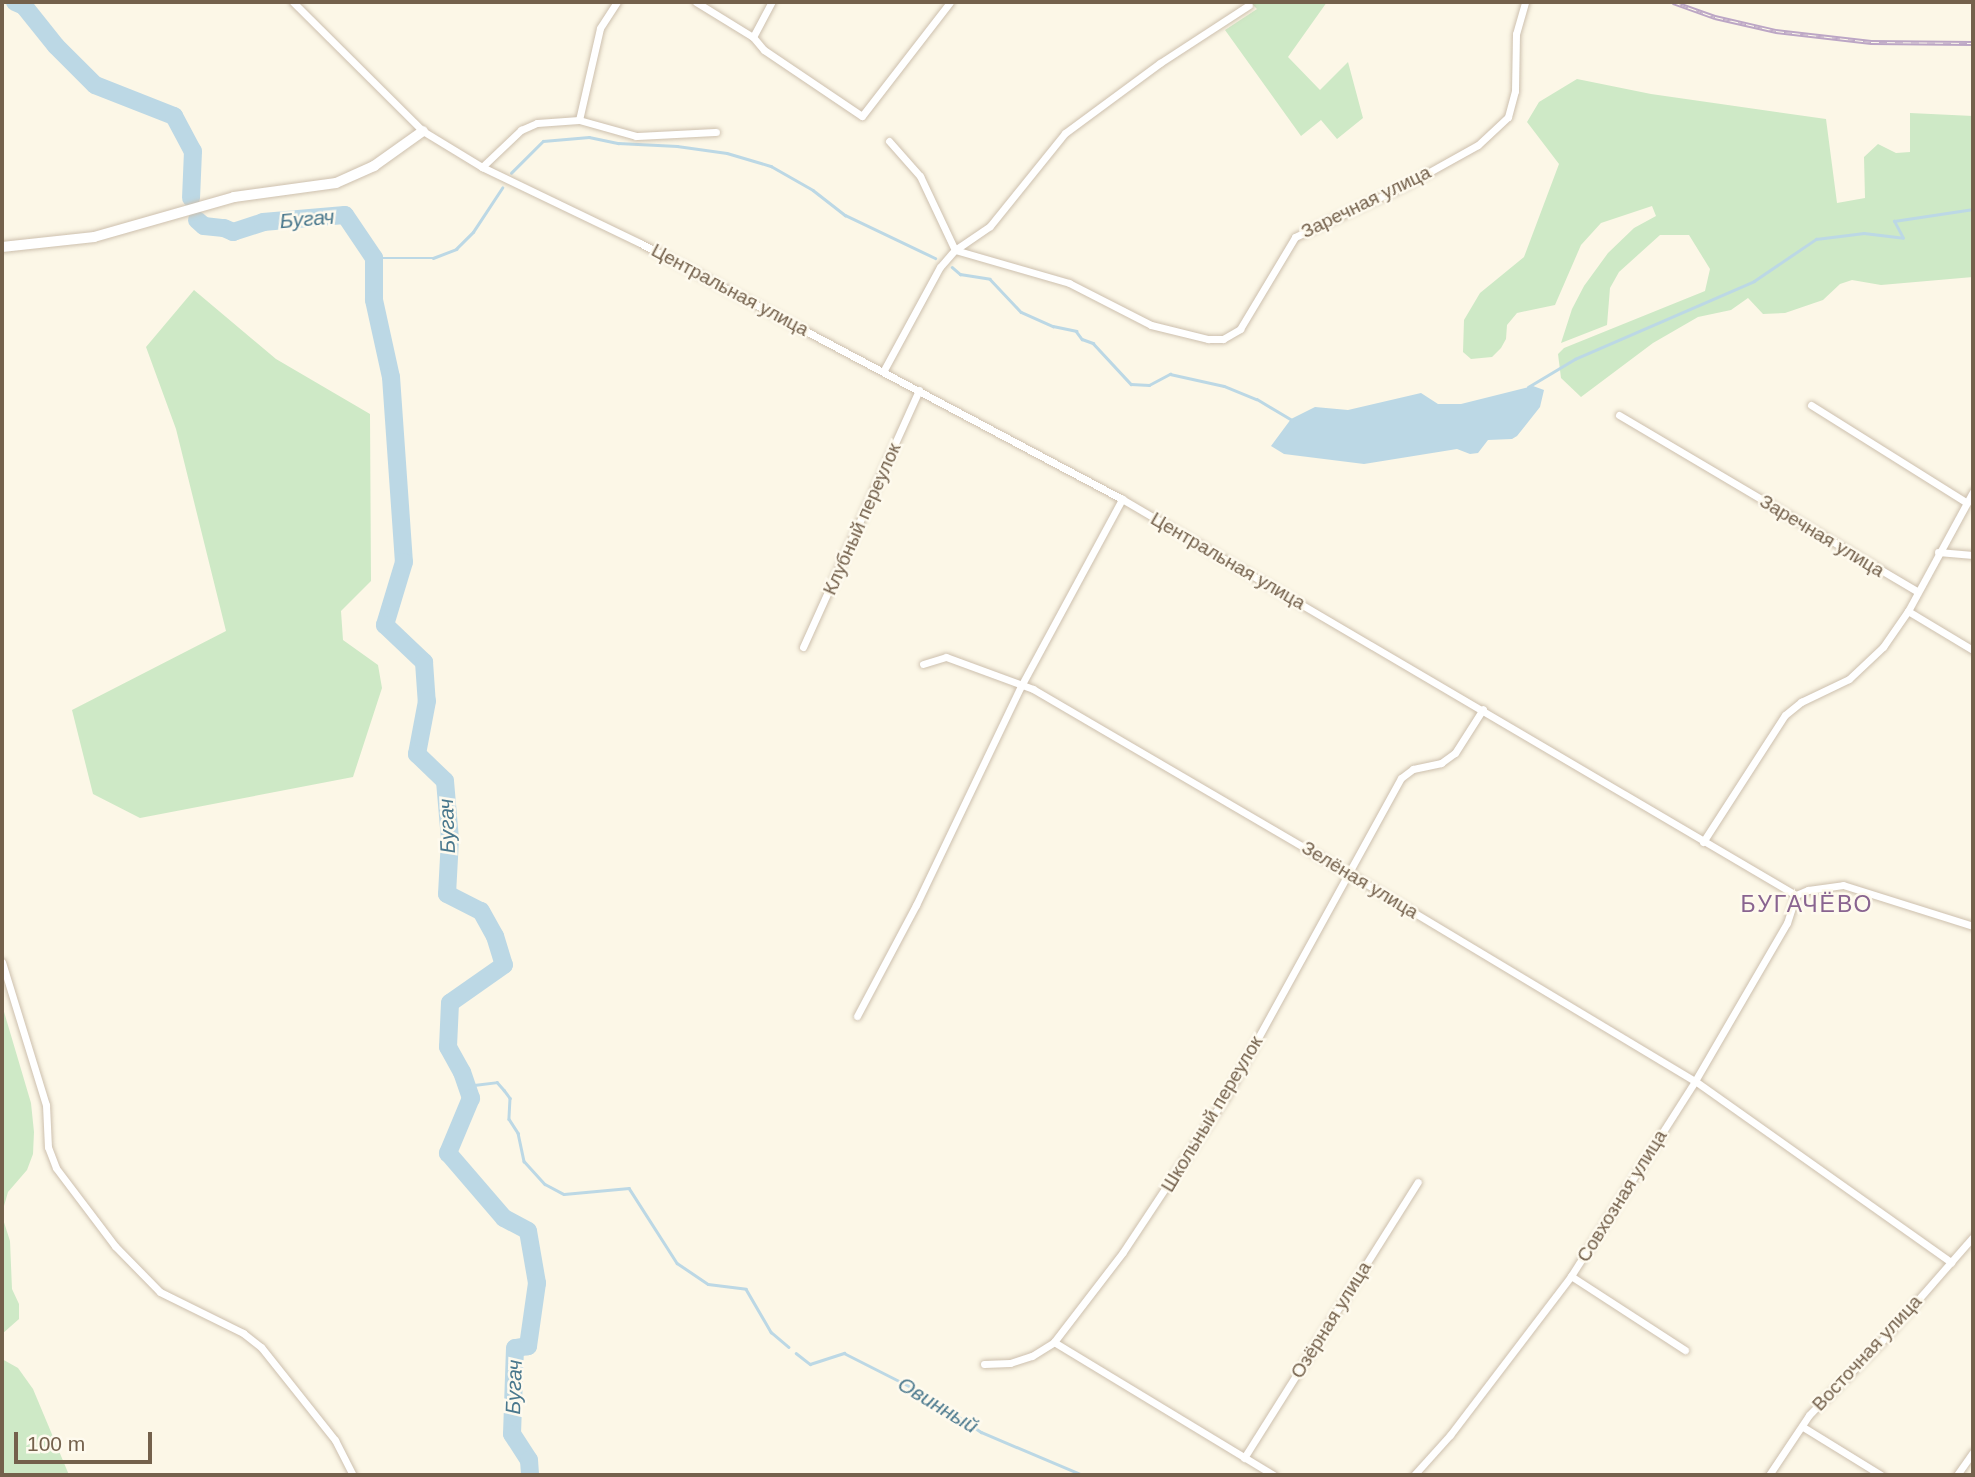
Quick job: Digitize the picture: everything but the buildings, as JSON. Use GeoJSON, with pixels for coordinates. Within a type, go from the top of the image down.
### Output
{"type":"FeatureCollection","features":[{"type":"Feature","properties":{"kind":"street","name":"Центральная улица"},"geometry":{"type":"LineString","coordinates":[[293,2],[424,131],[482,167],[640,243],[884,370],[1122,499],[1796,895]]}},
{"type":"Feature","properties":{"kind":"street"},"geometry":{"type":"LineString","coordinates":[[579,120],[600,28],[617,2]]}},
{"type":"Feature","properties":{"kind":"street"},"geometry":{"type":"LineString","coordinates":[[696,2],[753,37],[764,50],[862,116],[950,2]]}},
{"type":"Feature","properties":{"kind":"street"},"geometry":{"type":"LineString","coordinates":[[753,37],[772,2]]}},
{"type":"Feature","properties":{"kind":"street","name":"Заречная улица"},"geometry":{"type":"LineString","coordinates":[[955,250],[1069,282],[1151,324],[1208,339],[1229,337],[1240,329],[1295,237],[1406,185],[1478,145],[1508,117],[1515,91],[1516,34],[1525,2]]}},
{"type":"Feature","properties":{"kind":"street"},"geometry":{"type":"LineString","coordinates":[[884,370],[940,267],[955,250],[990,226],[1065,133],[1160,63],[1249,5]]}},
{"type":"Feature","properties":{"kind":"street"},"geometry":{"type":"LineString","coordinates":[[482,167],[529,126],[579,120],[636,136],[716,132]]}},
{"type":"Feature","properties":{"kind":"street"},"geometry":{"type":"LineString","coordinates":[[2,247],[94,237],[234,197],[336,183],[374,166],[424,131]]}},
{"type":"Feature","properties":{"kind":"street"},"geometry":{"type":"LineString","coordinates":[[889,141],[920,176],[955,250]]}},
{"type":"Feature","properties":{"kind":"street","name":"Клубный переулок"},"geometry":{"type":"LineString","coordinates":[[803,647],[919,390]]}},
{"type":"Feature","properties":{"kind":"street"},"geometry":{"type":"LineString","coordinates":[[1811,405],[1966,503]]}},
{"type":"Feature","properties":{"kind":"street","name":"Заречная улица"},"geometry":{"type":"LineString","coordinates":[[1619,415],[1918,592]]}},
{"type":"Feature","properties":{"kind":"street"},"geometry":{"type":"LineString","coordinates":[[1703,842],[1785,715],[1801,702],[1849,679],[1883,647],[1908,611],[1973,492]]}},
{"type":"Feature","properties":{"kind":"street"},"geometry":{"type":"LineString","coordinates":[[858,1016],[916,905],[1021,686],[1122,499]]}},
{"type":"Feature","properties":{"kind":"street"},"geometry":{"type":"LineString","coordinates":[[1938,552],[1973,555]]}},
{"type":"Feature","properties":{"kind":"street"},"geometry":{"type":"LineString","coordinates":[[1908,611],[1973,650]]}},
{"type":"Feature","properties":{"kind":"street","name":"Зелёная улица"},"geometry":{"type":"LineString","coordinates":[[923,664],[946,657],[1033,689],[1350,874],[1695,1081],[1951,1262]]}},
{"type":"Feature","properties":{"kind":"street","name":"Школьный переулок"},"geometry":{"type":"LineString","coordinates":[[1054,1342],[1123,1252],[1184,1163],[1271,1016],[1401,778],[1413,768],[1441,763],[1455,752],[1483,709]]}},
{"type":"Feature","properties":{"kind":"street"},"geometry":{"type":"LineString","coordinates":[[1796,895],[1808,890],[1843,885],[1973,926]]}},
{"type":"Feature","properties":{"kind":"street","name":"Совхозная улица"},"geometry":{"type":"LineString","coordinates":[[1415,1475],[1450,1435],[1571,1276],[1695,1081],[1787,923],[1796,895]]}},
{"type":"Feature","properties":{"kind":"street"},"geometry":{"type":"LineString","coordinates":[[2,962],[46,1105],[48,1147],[56,1168],[115,1246],[159,1292],[243,1333],[261,1347],[335,1440],[353,1475]]}},
{"type":"Feature","properties":{"kind":"street","name":"Озёрная улица"},"geometry":{"type":"LineString","coordinates":[[1244,1458],[1418,1182]]}},
{"type":"Feature","properties":{"kind":"street","name":"Восточная улица"},"geometry":{"type":"LineString","coordinates":[[1769,1475],[1809,1415],[1881,1342],[1973,1237]]}},
{"type":"Feature","properties":{"kind":"street"},"geometry":{"type":"LineString","coordinates":[[1571,1276],[1685,1350]]}},
{"type":"Feature","properties":{"kind":"street"},"geometry":{"type":"LineString","coordinates":[[984,1364],[1010,1363],[1032,1356],[1054,1342],[1274,1475]]}},
{"type":"Feature","properties":{"kind":"street"},"geometry":{"type":"LineString","coordinates":[[1803,1427],[1881,1475]]}},
{"type":"Feature","properties":{"kind":"street"},"geometry":{"type":"LineString","coordinates":[[1957,1475],[1973,1452]]}},
{"type":"Feature","properties":{"kind":"green space"},"geometry":{"type":"Polygon","coordinates":[[[1250,2],[1327,2],[1288,57],[1320,90],[1348,62],[1363,118],[1337,139],[1321,120],[1301,136],[1225,30],[1257,9],[1250,2]]]}},
{"type":"Feature","properties":{"kind":"green space"},"geometry":{"type":"Polygon","coordinates":[[[1577,79],[1651,94],[1826,119],[1837,203],[1865,198],[1864,157],[1878,144],[1896,153],[1910,152],[1910,113],[1973,116],[1973,277],[1881,285],[1852,280],[1840,284],[1823,300],[1785,313],[1763,314],[1748,298],[1731,310],[1698,317],[1653,343],[1581,397],[1561,378],[1558,354],[1564,348],[1705,291],[1710,269],[1689,235],[1660,235],[1619,272],[1610,288],[1607,325],[1561,343],[1572,309],[1584,286],[1608,253],[1634,228],[1656,216],[1652,206],[1601,223],[1581,245],[1555,305],[1517,313],[1507,325],[1506,339],[1501,348],[1492,357],[1471,359],[1463,352],[1464,320],[1480,293],[1524,257],[1559,164],[1527,122],[1539,102],[1577,79]]]}},
{"type":"Feature","properties":{"kind":"green space"},"geometry":{"type":"Polygon","coordinates":[[[194,290],[276,359],[370,414],[371,581],[341,611],[343,640],[378,665],[382,688],[353,777],[140,818],[93,794],[72,710],[226,631],[176,429],[146,347],[194,290]]]}},
{"type":"Feature","properties":{"kind":"green space"},"geometry":{"type":"Polygon","coordinates":[[[2,1005],[31,1103],[34,1132],[33,1154],[27,1170],[8,1192],[2,1213],[2,1005]]]}},
{"type":"Feature","properties":{"kind":"green space"},"geometry":{"type":"Polygon","coordinates":[[[2,1216],[10,1241],[12,1289],[19,1304],[19,1319],[2,1334],[2,1216]]]}},
{"type":"Feature","properties":{"kind":"green space"},"geometry":{"type":"Polygon","coordinates":[[[2,1359],[18,1368],[33,1389],[69,1475],[2,1475],[2,1359]]]}},
{"type":"Feature","properties":{"kind":"water"},"geometry":{"type":"Polygon","coordinates":[[[1533,386],[1544,390],[1540,407],[1517,436],[1512,439],[1488,440],[1478,453],[1470,454],[1457,449],[1364,464],[1284,454],[1271,446],[1291,419],[1315,407],[1348,410],[1421,393],[1438,404],[1461,404],[1533,386]]]}},
{"type":"Feature","properties":{"kind":"waterway","name":"Бугач"},"geometry":{"type":"LineString","coordinates":[[15,2],[24,6],[56,46],[95,85],[174,116],[193,151],[191,198]]}},
{"type":"Feature","properties":{"kind":"waterway"},"geometry":{"type":"LineString","coordinates":[[511,173],[543,141],[589,137],[618,143],[677,146],[727,153],[771,166],[813,190],[845,215],[935,258]]}},
{"type":"Feature","properties":{"kind":"waterway"},"geometry":{"type":"LineString","coordinates":[[374,258],[433,258],[456,249],[473,232],[502,188]]}},
{"type":"Feature","properties":{"kind":"waterway"},"geometry":{"type":"LineString","coordinates":[[1528,387],[1575,359],[1754,281],[1816,239],[1864,233],[1903,238],[1894,221],[1973,209]]}},
{"type":"Feature","properties":{"kind":"waterway","name":"Бугач"},"geometry":{"type":"LineString","coordinates":[[197,220],[204,226],[233,232],[263,222],[345,215],[374,258],[374,300],[391,377],[404,562],[385,625],[424,662],[427,701],[417,754],[445,781],[450,839],[447,894],[481,911],[495,936],[504,965],[450,1003],[448,1047],[462,1072],[471,1098],[448,1153],[504,1218],[528,1231],[537,1283],[528,1346],[515,1348],[512,1434],[529,1460],[530,1475]]}},
{"type":"Feature","properties":{"kind":"waterway"},"geometry":{"type":"LineString","coordinates":[[952,267],[960,274],[990,279],[1021,312],[1053,326],[1076,331],[1082,339],[1093,343],[1131,384],[1149,385],[1170,374],[1224,386],[1257,399],[1292,420]]}},
{"type":"Feature","properties":{"kind":"waterway","name":"Овинный"},"geometry":{"type":"LineString","coordinates":[[462,1072],[474,1085],[497,1082],[510,1098],[509,1119],[518,1133],[524,1161],[545,1184],[564,1194],[629,1188],[677,1263],[708,1284],[746,1289],[771,1332],[789,1347]]}},
{"type":"Feature","properties":{"kind":"waterway","name":"Овинный"},"geometry":{"type":"LineString","coordinates":[[796,1353],[810,1364],[844,1353],[923,1393],[981,1432],[1083,1475]]}},
{"type":"Feature","properties":{"kind":"railway"},"geometry":{"type":"LineString","coordinates":[[1673,2],[1715,17],[1776,31],[1871,42],[1973,43]]}},
{"type":"Feature","properties":{"kind":"district","name":"БУГАЧЁВО"},"geometry":{"type":"Point","coordinates":[1807,904]}}]}
